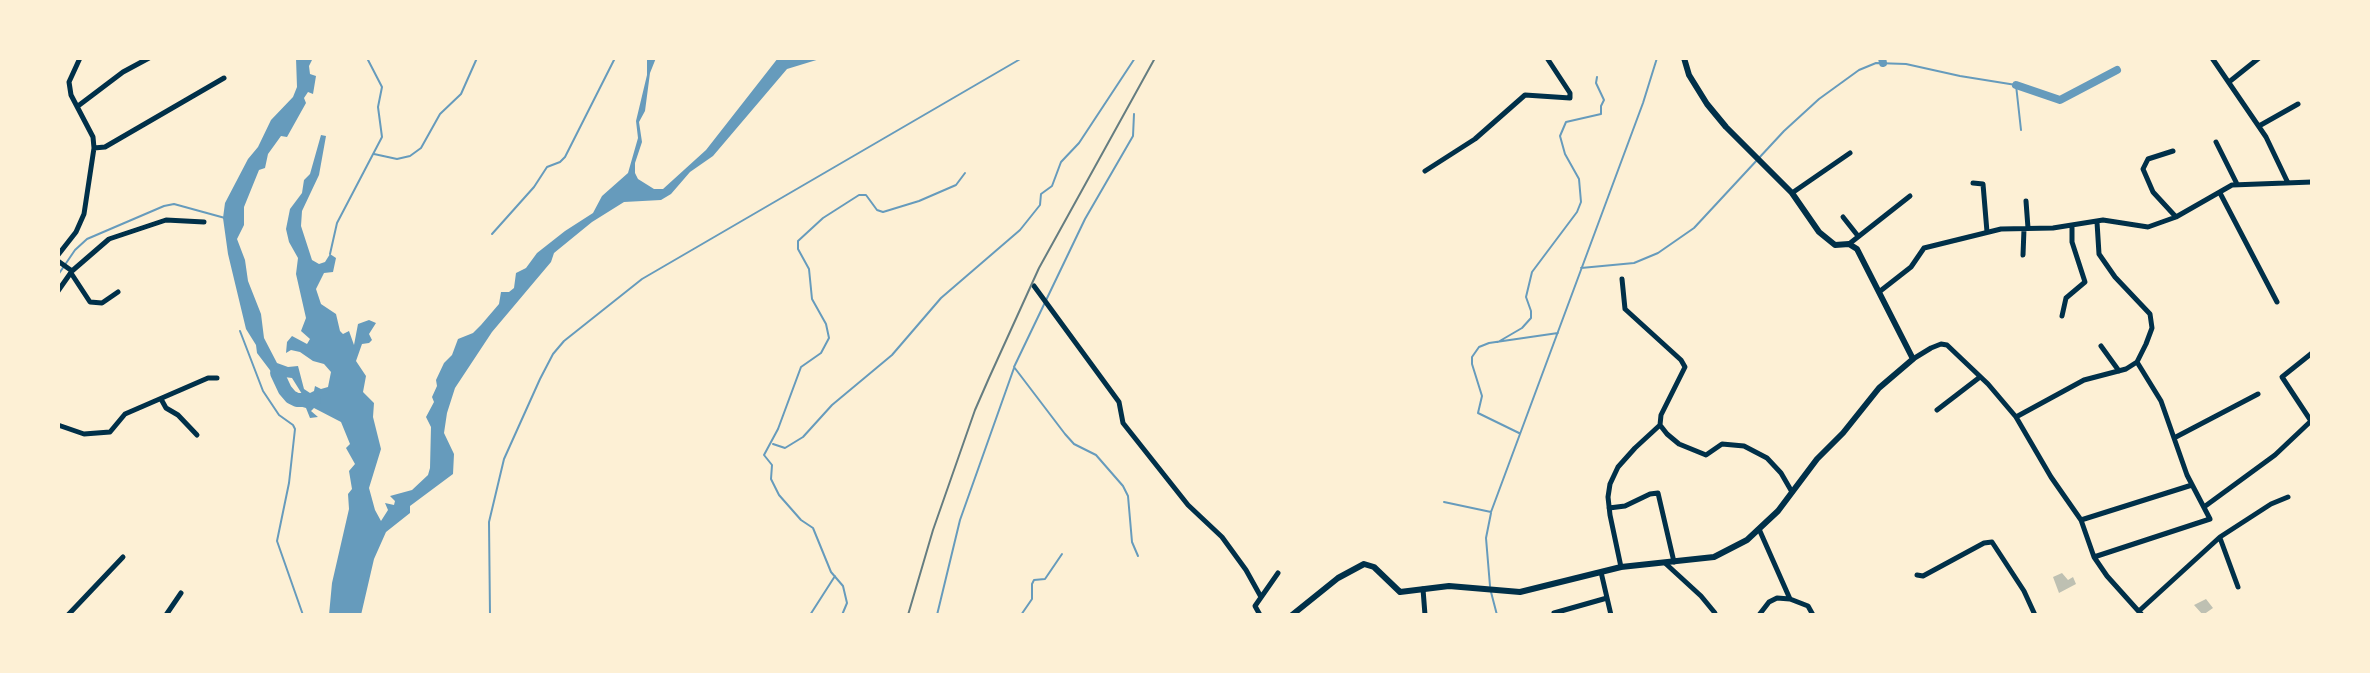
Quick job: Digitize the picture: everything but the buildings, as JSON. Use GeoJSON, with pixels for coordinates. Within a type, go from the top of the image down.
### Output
{"type":"FeatureCollection","features":[{"type":"Feature","properties":{"kind":"street"},"geometry":{"type":"LineString","coordinates":[[58,255],[76,232],[84,214],[94,148],[93,137],[71,95],[69,82],[80,58]]}},
{"type":"Feature","properties":{"kind":"street"},"geometry":{"type":"LineString","coordinates":[[78,106],[123,72],[149,58]]}},
{"type":"Feature","properties":{"kind":"street"},"geometry":{"type":"LineString","coordinates":[[1425,171],[1475,139],[1525,95],[1570,98],[1570,93],[1547,58]]}},
{"type":"Feature","properties":{"kind":"street"},"geometry":{"type":"LineString","coordinates":[[1684,58],[1689,75],[1702,97],[1726,127],[1792,193],[1828,242],[1849,244],[1861,254],[1913,359]]}},
{"type":"Feature","properties":{"kind":"street"},"geometry":{"type":"LineString","coordinates":[[2212,58],[2259,126],[2288,183]]}},
{"type":"Feature","properties":{"kind":"street"},"geometry":{"type":"LineString","coordinates":[[2229,82],[2259,58]]}},
{"type":"Feature","properties":{"kind":"street"},"geometry":{"type":"LineString","coordinates":[[94,148],[105,147],[224,78]]}},
{"type":"Feature","properties":{"kind":"street"},"geometry":{"type":"LineString","coordinates":[[2259,126],[2298,104]]}},
{"type":"Feature","properties":{"kind":"street"},"geometry":{"type":"LineString","coordinates":[[2216,142],[2237,184]]}},
{"type":"Feature","properties":{"kind":"street"},"geometry":{"type":"LineString","coordinates":[[2173,151],[2148,159],[2143,169],[2153,192],[2176,217]]}},
{"type":"Feature","properties":{"kind":"street"},"geometry":{"type":"LineString","coordinates":[[1792,193],[1850,153]]}},
{"type":"Feature","properties":{"kind":"street"},"geometry":{"type":"LineString","coordinates":[[1879,292],[1911,267],[1924,248],[1987,232],[2097,222],[2148,227],[2176,217],[2228,186],[2312,182]]}},
{"type":"Feature","properties":{"kind":"street"},"geometry":{"type":"LineString","coordinates":[[1973,183],[1983,184],[1987,232]]}},
{"type":"Feature","properties":{"kind":"street"},"geometry":{"type":"LineString","coordinates":[[2220,193],[2277,302]]}},
{"type":"Feature","properties":{"kind":"street"},"geometry":{"type":"LineString","coordinates":[[1849,244],[1910,196]]}},
{"type":"Feature","properties":{"kind":"street"},"geometry":{"type":"LineString","coordinates":[[2023,255],[2026,201]]}},
{"type":"Feature","properties":{"kind":"street"},"geometry":{"type":"LineString","coordinates":[[1843,217],[1858,236]]}},
{"type":"Feature","properties":{"kind":"street"},"geometry":{"type":"LineString","coordinates":[[58,291],[70,271],[109,239],[166,220],[204,222]]}},
{"type":"Feature","properties":{"kind":"street"},"geometry":{"type":"LineString","coordinates":[[2016,417],[2084,380],[2119,371],[2137,362],[2152,328],[2150,314],[2115,277],[2099,254],[2097,222]]}},
{"type":"Feature","properties":{"kind":"street"},"geometry":{"type":"LineString","coordinates":[[2062,316],[2066,298],[2085,282],[2072,242],[2072,225]]}},
{"type":"Feature","properties":{"kind":"street"},"geometry":{"type":"LineString","coordinates":[[59,262],[70,271],[90,302],[102,303],[118,292]]}},
{"type":"Feature","properties":{"kind":"street"},"geometry":{"type":"LineString","coordinates":[[1621,567],[1609,508],[1610,484],[1618,467],[1660,425],[1661,415],[1685,367],[1625,309],[1622,279]]}},
{"type":"Feature","properties":{"kind":"street"},"geometry":{"type":"LineString","coordinates":[[1034,286],[1119,402],[1123,423],[1188,505],[1222,537],[1261,597]]}},
{"type":"Feature","properties":{"kind":"street"},"geometry":{"type":"LineString","coordinates":[[1292,615],[1359,564],[1374,567],[1406,594],[1449,586],[1520,592],[1621,567],[1714,557],[1747,540],[1759,529],[1778,511],[1879,388],[1913,359],[1941,344],[1947,345],[1980,377],[2016,417],[2051,477],[2081,520],[2094,557],[2141,613],[2220,537],[2271,504],[2288,497]]}},
{"type":"Feature","properties":{"kind":"street"},"geometry":{"type":"LineString","coordinates":[[2101,346],[2119,371]]}},
{"type":"Feature","properties":{"kind":"street"},"geometry":{"type":"LineString","coordinates":[[2204,507],[2275,455],[2311,421],[2282,377],[2312,353]]}},
{"type":"Feature","properties":{"kind":"street"},"geometry":{"type":"LineString","coordinates":[[2094,557],[2210,519],[2192,485],[2161,401],[2137,362]]}},
{"type":"Feature","properties":{"kind":"street"},"geometry":{"type":"LineString","coordinates":[[1937,410],[1980,377]]}},
{"type":"Feature","properties":{"kind":"street"},"geometry":{"type":"LineString","coordinates":[[58,425],[76,432],[110,432],[125,414],[208,378],[217,378]]}},
{"type":"Feature","properties":{"kind":"street"},"geometry":{"type":"LineString","coordinates":[[2174,438],[2258,394]]}},
{"type":"Feature","properties":{"kind":"street"},"geometry":{"type":"LineString","coordinates":[[161,399],[166,408],[197,435]]}},
{"type":"Feature","properties":{"kind":"street"},"geometry":{"type":"LineString","coordinates":[[1660,425],[1679,444],[1694,452],[1706,455],[1722,444],[1744,446],[1767,458],[1792,492]]}},
{"type":"Feature","properties":{"kind":"street"},"geometry":{"type":"LineString","coordinates":[[2081,520],[2192,485]]}},
{"type":"Feature","properties":{"kind":"street"},"geometry":{"type":"LineString","coordinates":[[1609,508],[1625,506],[1658,493],[1674,562]]}},
{"type":"Feature","properties":{"kind":"street"},"geometry":{"type":"LineString","coordinates":[[1759,529],[1790,599]]}},
{"type":"Feature","properties":{"kind":"street"},"geometry":{"type":"LineString","coordinates":[[2220,537],[2238,587]]}},
{"type":"Feature","properties":{"kind":"street"},"geometry":{"type":"LineString","coordinates":[[1917,575],[1923,576],[1984,543],[1992,542],[2024,591],[2035,615]]}},
{"type":"Feature","properties":{"kind":"street"},"geometry":{"type":"LineString","coordinates":[[68,615],[123,557]]}},
{"type":"Feature","properties":{"kind":"street"},"geometry":{"type":"LineString","coordinates":[[1665,563],[1715,613]]}},
{"type":"Feature","properties":{"kind":"street"},"geometry":{"type":"LineString","coordinates":[[1601,572],[1611,615]]}},
{"type":"Feature","properties":{"kind":"street"},"geometry":{"type":"LineString","coordinates":[[1260,615],[1255,606],[1278,573]]}},
{"type":"Feature","properties":{"kind":"street"},"geometry":{"type":"LineString","coordinates":[[1423,589],[1425,615]]}},
{"type":"Feature","properties":{"kind":"street"},"geometry":{"type":"LineString","coordinates":[[166,615],[181,593]]}},
{"type":"Feature","properties":{"kind":"street"},"geometry":{"type":"LineString","coordinates":[[1554,613],[1607,598]]}},
{"type":"Feature","properties":{"kind":"street"},"geometry":{"type":"LineString","coordinates":[[1759,615],[1769,602],[1777,598],[1808,606],[1813,615]]}},
{"type":"Feature","properties":{"kind":"water"},"geometry":{"type":"Polygon","coordinates":[[[296,58],[313,58],[309,66],[310,74],[316,76],[313,94],[308,92],[304,98],[306,103],[287,137],[281,136],[268,154],[265,168],[259,170],[244,207],[244,225],[237,239],[261,314],[264,338],[277,363],[288,367],[298,366],[304,389],[310,393],[315,386],[321,389],[328,387],[331,372],[324,364],[300,352],[291,350],[286,353],[287,342],[292,336],[307,344],[310,339],[301,331],[306,318],[296,274],[298,258],[286,229],[290,209],[302,193],[304,180],[310,174],[321,135],[326,136],[319,175],[302,211],[301,226],[312,260],[319,264],[325,262],[330,254],[336,258],[333,272],[324,273],[316,289],[321,304],[336,314],[340,331],[343,334],[349,331],[354,345],[358,324],[369,320],[376,323],[369,334],[372,340],[362,344],[356,361],[366,376],[363,392],[374,403],[373,417],[381,449],[369,488],[381,521],[388,510],[385,503],[394,505],[395,501],[390,496],[412,490],[428,475],[431,427],[426,417],[434,402],[432,397],[436,380],[458,339],[473,333],[481,325],[499,304],[501,292],[514,288],[516,273],[526,268],[537,253],[565,231],[593,213],[602,196],[628,173],[638,138],[636,121],[647,75],[647,58],[656,58],[650,73],[645,111],[639,122],[642,142],[635,173],[638,179],[654,189],[663,189],[706,150],[778,58],[823,58],[787,69],[713,156],[690,172],[671,194],[661,200],[624,202],[592,222],[554,253],[551,262],[492,332],[455,388],[444,433],[454,454],[453,474],[410,506],[410,513],[386,532],[374,559],[361,615],[329,615],[332,583],[349,509],[348,494],[352,489],[349,471],[355,464],[346,448],[350,444],[341,422],[314,408],[311,411],[318,417],[310,418],[306,408],[295,401],[297,395],[302,394],[292,378],[284,377],[288,387],[285,390],[257,353],[256,345],[246,329],[228,254],[223,218],[225,203],[248,159],[258,147],[271,120],[293,97],[297,87],[296,58]]]}},
{"type":"Feature","properties":{"kind":"waterway"},"geometry":{"type":"LineString","coordinates":[[330,254],[337,223],[382,137],[378,107],[382,87],[367,58]]}},
{"type":"Feature","properties":{"kind":"waterway"},"geometry":{"type":"LineString","coordinates":[[374,154],[397,159],[410,156],[421,148],[440,114],[461,94],[477,58]]}},
{"type":"Feature","properties":{"kind":"waterway"},"geometry":{"type":"LineString","coordinates":[[492,234],[534,187],[547,167],[565,157],[615,58]]}},
{"type":"Feature","properties":{"kind":"waterway"},"geometry":{"type":"LineString","coordinates":[[490,615],[489,522],[504,459],[540,379],[564,341],[642,279],[1022,58]]}},
{"type":"Feature","properties":{"kind":"waterway"},"geometry":{"type":"LineString","coordinates":[[773,444],[785,448],[803,437],[832,405],[892,355],[941,298],[1020,230],[1040,205],[1041,194],[1052,186],[1061,162],[1079,143],[1135,58]]}},
{"type":"Feature","properties":{"kind":"waterway"},"geometry":{"type":"LineString","coordinates":[[1444,502],[1491,512],[1657,58]]}},
{"type":"Feature","properties":{"kind":"waterway"},"geometry":{"type":"LineString","coordinates":[[1882,58],[1883,63]]}},
{"type":"Feature","properties":{"kind":"waterway"},"geometry":{"type":"LineString","coordinates":[[1581,268],[1634,263],[1658,253],[1694,228],[1784,131],[1819,99],[1859,70],[1876,63],[1906,64],[2016,85],[2021,130]]}},
{"type":"Feature","properties":{"kind":"waterway"},"geometry":{"type":"LineString","coordinates":[[2016,85],[2060,100],[2117,70]]}},
{"type":"Feature","properties":{"kind":"waterway"},"geometry":{"type":"LineString","coordinates":[[1498,342],[1522,328],[1531,318],[1526,297],[1532,272],[1577,212],[1581,202],[1579,179],[1565,154],[1560,136],[1566,122],[1601,114],[1604,100],[1596,83],[1597,77]]}},
{"type":"Feature","properties":{"kind":"waterway"},"geometry":{"type":"LineString","coordinates":[[1134,114],[1133,136],[1085,219],[1014,367],[1074,444],[1096,455],[1123,486],[1128,496],[1132,542],[1138,556]]}},
{"type":"Feature","properties":{"kind":"waterway"},"geometry":{"type":"LineString","coordinates":[[842,615],[847,603],[843,586],[831,572],[813,528],[801,520],[779,495],[771,479],[772,465],[764,455],[778,429],[801,367],[821,353],[829,338],[826,324],[812,299],[809,269],[798,249],[798,241],[823,218],[859,195],[866,195],[877,210],[883,212],[956,185],[965,173]]}},
{"type":"Feature","properties":{"kind":"waterway"},"geometry":{"type":"LineString","coordinates":[[58,275],[75,250],[87,239],[164,206],[174,204],[225,218]]}},
{"type":"Feature","properties":{"kind":"waterway"},"geometry":{"type":"LineString","coordinates":[[240,331],[263,391],[279,415],[295,429],[289,483],[277,541],[303,615]]}},
{"type":"Feature","properties":{"kind":"waterway"},"geometry":{"type":"LineString","coordinates":[[1519,433],[1478,413],[1482,396],[1472,357],[1479,347],[1489,343],[1558,333]]}},
{"type":"Feature","properties":{"kind":"waterway"},"geometry":{"type":"LineString","coordinates":[[937,615],[960,520],[1014,368]]}},
{"type":"Feature","properties":{"kind":"waterway"},"geometry":{"type":"LineString","coordinates":[[277,373],[291,397],[314,400]]}},
{"type":"Feature","properties":{"kind":"waterway"},"geometry":{"type":"LineString","coordinates":[[1490,586],[1486,538],[1491,513]]}},
{"type":"Feature","properties":{"kind":"waterway"},"geometry":{"type":"LineString","coordinates":[[1021,615],[1032,599],[1034,580],[1045,579],[1062,554]]}},
{"type":"Feature","properties":{"kind":"waterway"},"geometry":{"type":"LineString","coordinates":[[810,615],[835,576]]}},
{"type":"Feature","properties":{"kind":"waterway"},"geometry":{"type":"LineString","coordinates":[[1491,592],[1497,615]]}},
{"type":"Feature","properties":{"kind":"railway"},"geometry":{"type":"LineString","coordinates":[[908,615],[933,530],[989,378],[1039,268],[1155,58]]}}]}
